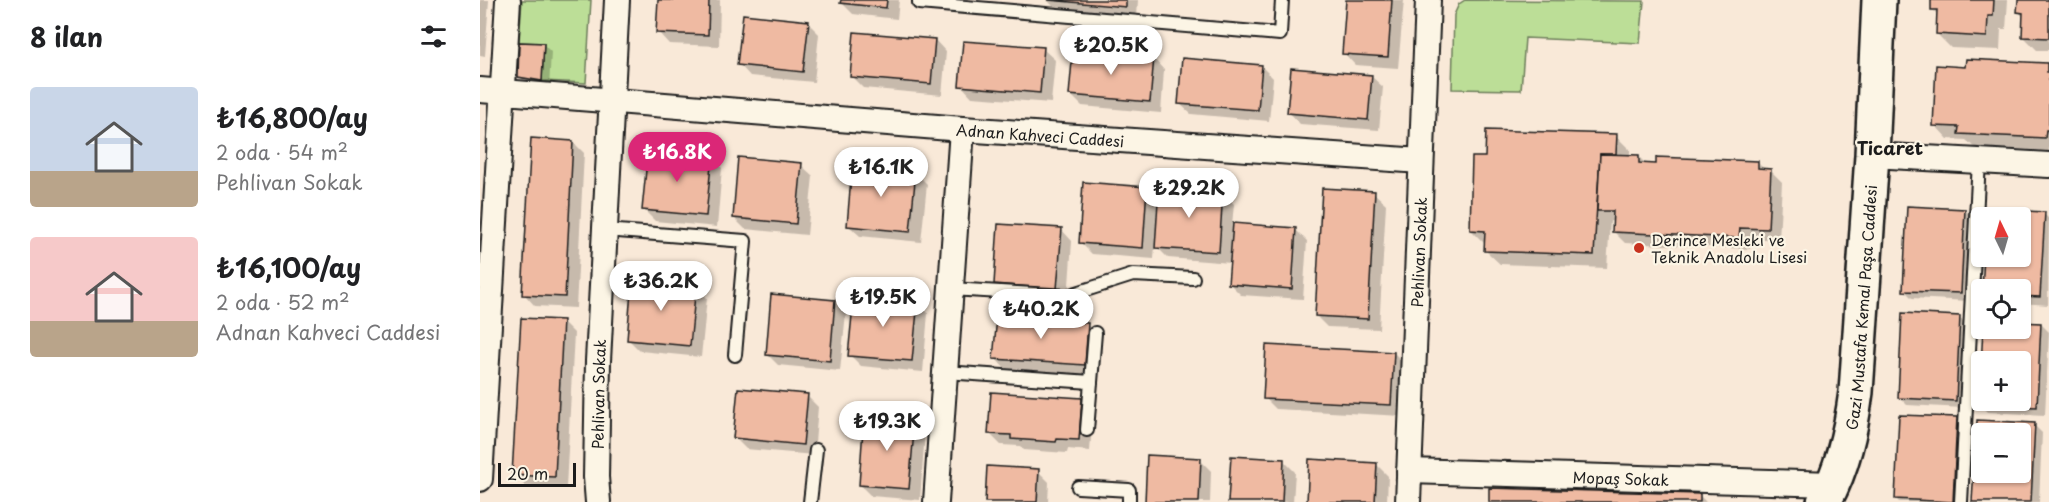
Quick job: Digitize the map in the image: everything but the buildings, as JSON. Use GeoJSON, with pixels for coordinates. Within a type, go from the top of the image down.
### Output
{"type":"FeatureCollection","features":[{"type":"Feature","properties":{"kind":"street"},"geometry":{"type":"LineString","coordinates":[[480,479],[491,91],[508,0]]}},
{"type":"Feature","properties":{"kind":"street","name":"Pehlivan Sokak"},"geometry":{"type":"LineString","coordinates":[[598,502],[596,477],[598,361],[617,0]]}},
{"type":"Feature","properties":{"kind":"street","name":"Pehlivan Sokak"},"geometry":{"type":"LineString","coordinates":[[1408,502],[1428,0]]}},
{"type":"Feature","properties":{"kind":"street","name":"Gazi Mustafa Kemal Paşa Caddesi"},"geometry":{"type":"LineString","coordinates":[[1828,493],[1840,465],[1851,428],[1861,346],[1879,0]]}},
{"type":"Feature","properties":{"kind":"street","name":"Adnan Kahveci Caddesi"},"geometry":{"type":"LineString","coordinates":[[491,91],[962,129],[1421,161]]}},
{"type":"Feature","properties":{"kind":"street"},"geometry":{"type":"LineString","coordinates":[[936,502],[962,129]]}},
{"type":"Feature","properties":{"kind":"street"},"geometry":{"type":"LineString","coordinates":[[1872,155],[2049,165]]}},
{"type":"Feature","properties":{"kind":"street","name":"Mopaş Sokak"},"geometry":{"type":"LineString","coordinates":[[1409,471],[1828,493]]}},
{"type":"Feature","properties":{"kind":"lane"},"geometry":{"type":"LineString","coordinates":[[919,0],[919,3],[1280,34],[1282,0]]}},
{"type":"Feature","properties":{"kind":"lane"},"geometry":{"type":"LineString","coordinates":[[1961,502],[1978,161]]}},
{"type":"Feature","properties":{"kind":"lane"},"geometry":{"type":"LineString","coordinates":[[605,230],[746,241],[735,355]]}},
{"type":"Feature","properties":{"kind":"lane"},"geometry":{"type":"LineString","coordinates":[[951,289],[1067,296],[1133,274],[1193,278]]}},
{"type":"Feature","properties":{"kind":"lane"},"geometry":{"type":"LineString","coordinates":[[1088,430],[1095,333]]}},
{"type":"Feature","properties":{"kind":"lane"},"geometry":{"type":"LineString","coordinates":[[945,372],[1091,382]]}},
{"type":"Feature","properties":{"kind":"lane"},"geometry":{"type":"LineString","coordinates":[[810,502],[816,450]]}},
{"type":"Feature","properties":{"kind":"lane"},"geometry":{"type":"LineString","coordinates":[[1078,488],[1129,490],[1129,502]]}},
{"type":"Feature","properties":{"kind":"green space"},"geometry":{"type":"Polygon","coordinates":[[[522,0],[591,0],[586,83],[542,81],[544,43],[519,42],[522,0]]]}},
{"type":"Feature","properties":{"kind":"green space"},"geometry":{"type":"Polygon","coordinates":[[[1465,0],[1644,1],[1640,43],[1525,38],[1521,90],[1452,89],[1454,15],[1459,4],[1465,0]]]}},
{"type":"Feature","properties":{"kind":"place","name":"Derince Mesleki ve Teknik Anadolu Lisesi"},"geometry":{"type":"Point","coordinates":[1639,248]}},
{"type":"Feature","properties":{"kind":"district","name":"Ticaret"},"geometry":{"type":"Point","coordinates":[1890,147]}}]}
